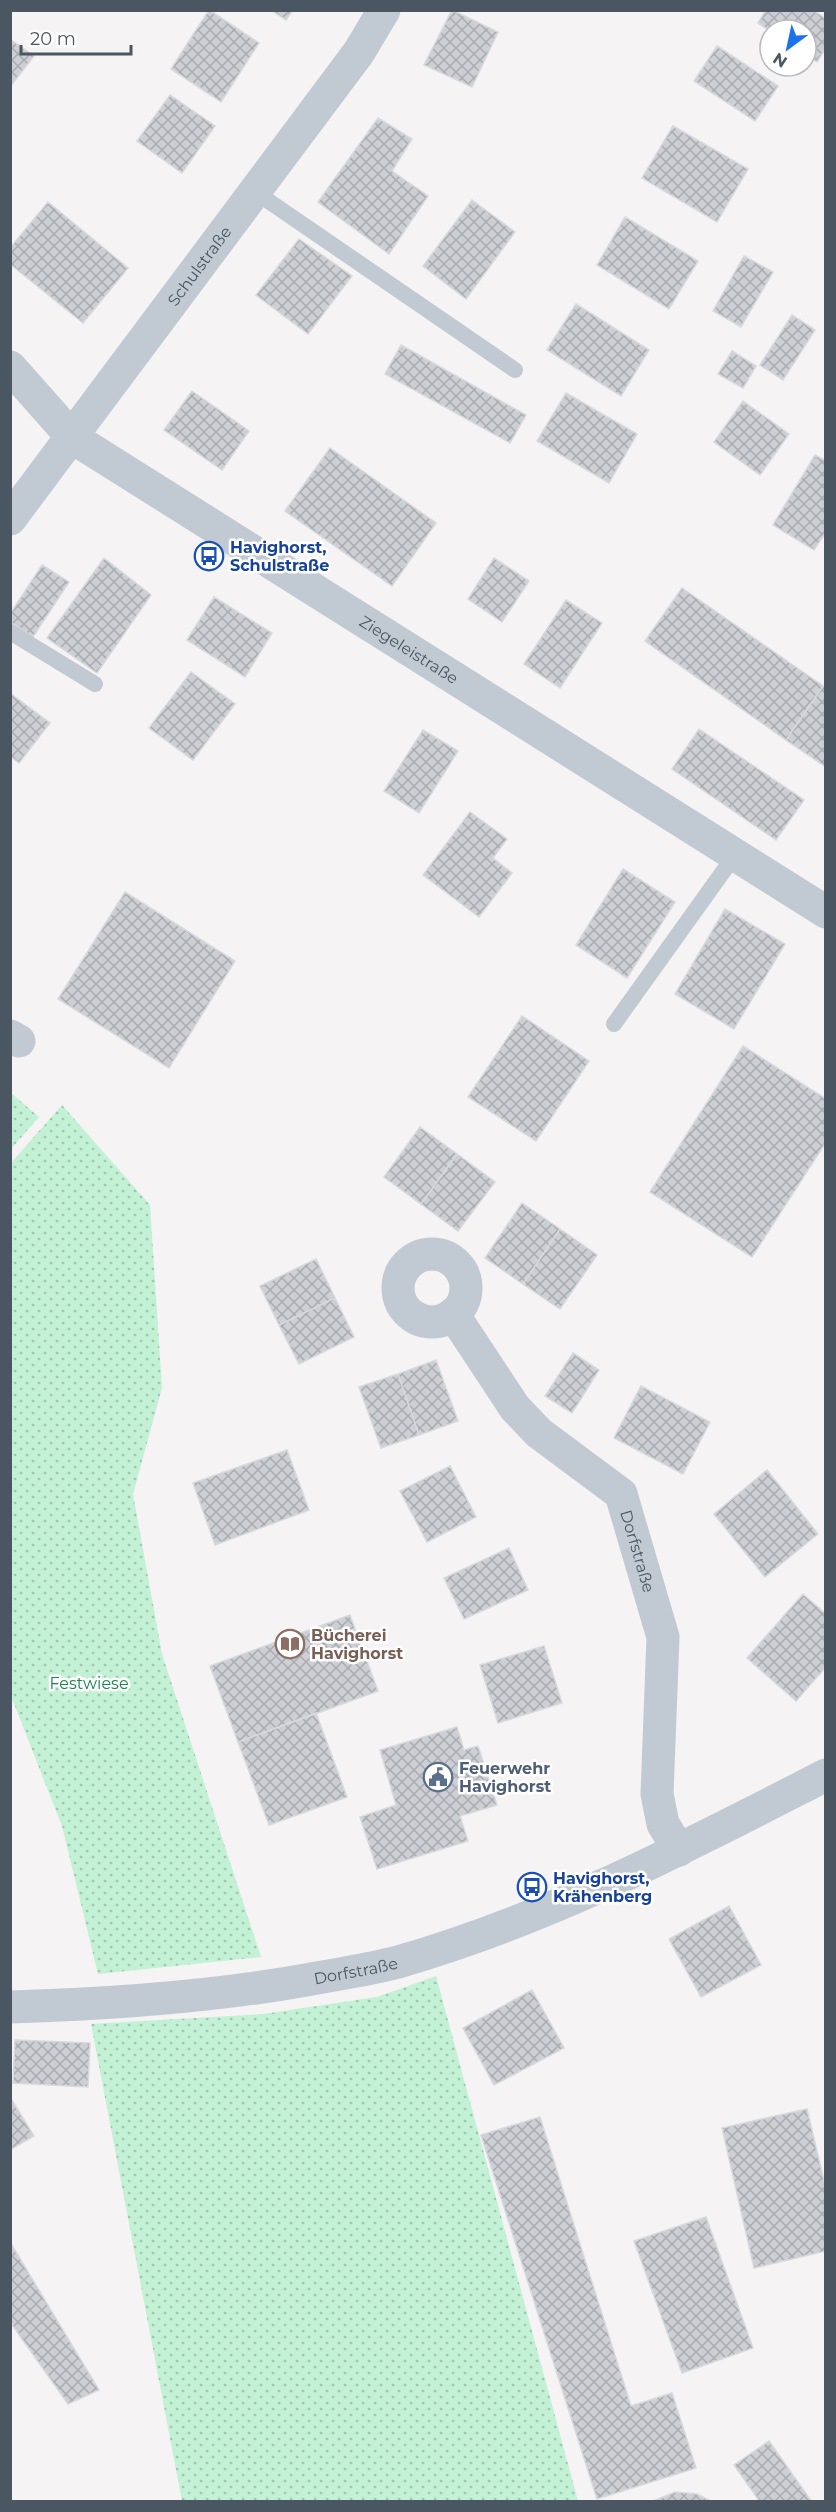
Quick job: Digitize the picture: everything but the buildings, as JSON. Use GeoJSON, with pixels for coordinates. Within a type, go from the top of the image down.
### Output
{"type":"FeatureCollection","features":[{"type":"Feature","properties":{"kind":"street","name":"Schulstraße"},"geometry":{"type":"LineString","coordinates":[[10,519],[73,438],[359,52],[384,10]]}},
{"type":"Feature","properties":{"kind":"street","name":"Ziegeleistraße"},"geometry":{"type":"LineString","coordinates":[[10,368],[73,438],[825,912]]}},
{"type":"Feature","properties":{"kind":"street","name":"Dorfstraße"},"geometry":{"type":"LineString","coordinates":[[453,1314],[515,1408],[539,1433],[621,1494],[663,1637],[657,1794],[663,1824],[679,1850]]}},
{"type":"Feature","properties":{"kind":"street","name":"Dorfstraße"},"geometry":{"type":"LineString","coordinates":[[10,2007],[112,2004],[212,1995],[254,1990],[395,1962],[541,1913],[607,1886],[825,1775]]}},
{"type":"Feature","properties":{"kind":"lane"},"geometry":{"type":"LineString","coordinates":[[254,191],[515,370]]}},
{"type":"Feature","properties":{"kind":"lane"},"geometry":{"type":"LineString","coordinates":[[10,632],[95,684]]}},
{"type":"Feature","properties":{"kind":"lane"},"geometry":{"type":"LineString","coordinates":[[614,1024],[735,855]]}},
{"type":"Feature","properties":{"kind":"green space"},"geometry":{"type":"Polygon","coordinates":[[[11,1093],[39,1117],[11,1149],[11,1093]]]}},
{"type":"Feature","properties":{"kind":"green space","name":"Festwiese"},"geometry":{"type":"Polygon","coordinates":[[[62,1105],[150,1205],[162,1388],[133,1494],[162,1654],[261,1957],[98,1974],[62,1826],[11,1696],[11,1163],[62,1105]]]}},
{"type":"Feature","properties":{"kind":"green space"},"geometry":{"type":"Polygon","coordinates":[[[436,1976],[578,2501],[182,2501],[91,2024],[263,2014],[377,1997],[436,1976]]]}},
{"type":"Feature","properties":{"kind":"place","name":"Havighorst, Schulstraße"},"geometry":{"type":"Point","coordinates":[209,556]}},
{"type":"Feature","properties":{"kind":"place","name":"Bücherei Havighorst"},"geometry":{"type":"Point","coordinates":[290,1644]}},
{"type":"Feature","properties":{"kind":"place","name":"Feuerwehr Havighorst"},"geometry":{"type":"Point","coordinates":[438,1777]}},
{"type":"Feature","properties":{"kind":"place","name":"Havighorst, Krähenberg"},"geometry":{"type":"Point","coordinates":[532,1887]}}]}
